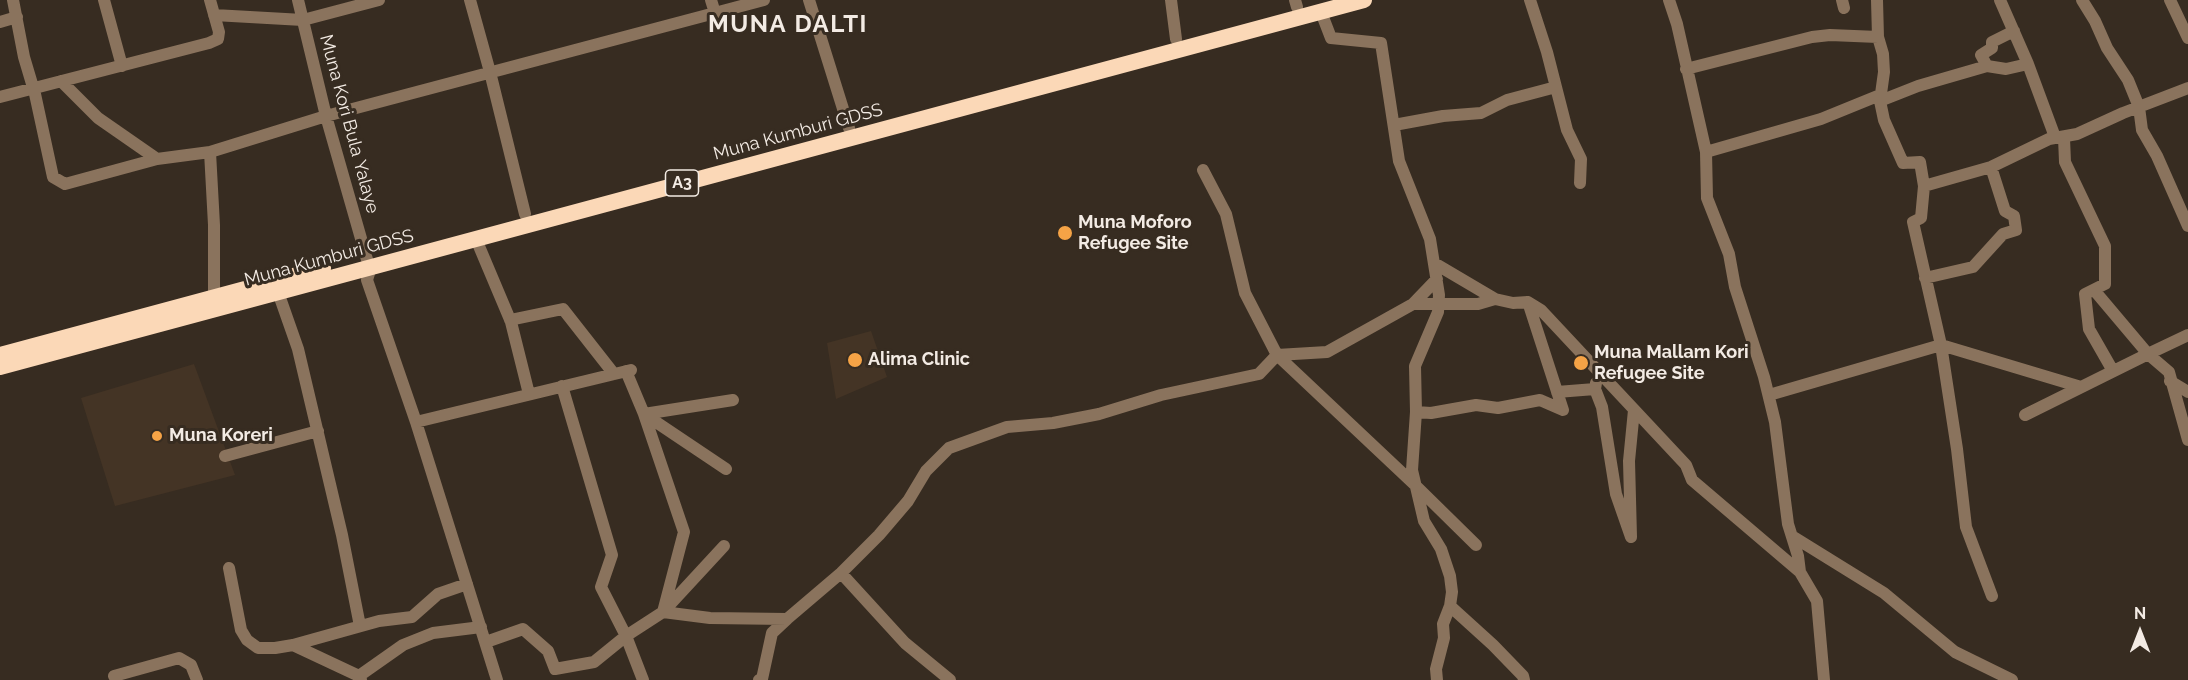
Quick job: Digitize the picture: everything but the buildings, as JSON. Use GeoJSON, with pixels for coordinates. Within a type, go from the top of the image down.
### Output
{"type":"FeatureCollection","features":[{"type":"Feature","properties":{"kind":"highway","name":"Muna Kumburi GDSS"},"geometry":{"type":"LineString","coordinates":[[0,355],[214,297],[476,239],[1322,6],[1364,0]]}},
{"type":"Feature","properties":{"kind":"highway","name":"Muna Kumburi GDSS"},"geometry":{"type":"LineString","coordinates":[[0,367],[278,292],[525,214],[1176,39],[1296,4],[1322,6]]}},
{"type":"Feature","properties":{"kind":"street"},"geometry":{"type":"LineString","coordinates":[[13,0],[24,57],[34,89],[53,177],[65,184],[157,159],[210,152],[326,116],[764,0]]}},
{"type":"Feature","properties":{"kind":"street"},"geometry":{"type":"LineString","coordinates":[[104,0],[122,66]]}},
{"type":"Feature","properties":{"kind":"street"},"geometry":{"type":"LineString","coordinates":[[0,97],[218,39],[219,32],[210,0]]}},
{"type":"Feature","properties":{"kind":"street","name":"Muna Kori Bula Yalaye"},"geometry":{"type":"LineString","coordinates":[[298,0],[326,116],[368,263],[367,280],[416,422],[497,680]]}},
{"type":"Feature","properties":{"kind":"street"},"geometry":{"type":"LineString","coordinates":[[214,15],[303,20],[379,0]]}},
{"type":"Feature","properties":{"kind":"street"},"geometry":{"type":"LineString","coordinates":[[470,0],[525,214]]}},
{"type":"Feature","properties":{"kind":"street"},"geometry":{"type":"LineString","coordinates":[[711,0],[715,13]]}},
{"type":"Feature","properties":{"kind":"street"},"geometry":{"type":"LineString","coordinates":[[809,0],[849,128]]}},
{"type":"Feature","properties":{"kind":"street"},"geometry":{"type":"LineString","coordinates":[[1171,0],[1176,39]]}},
{"type":"Feature","properties":{"kind":"street"},"geometry":{"type":"LineString","coordinates":[[1530,0],[1547,52],[1567,130],[1581,159],[1580,183]]}},
{"type":"Feature","properties":{"kind":"street"},"geometry":{"type":"LineString","coordinates":[[1669,0],[1677,24],[1706,152],[1707,198],[1729,254],[1735,287],[1769,395],[1775,422],[1788,524],[1800,572],[1817,601],[1824,680]]}},
{"type":"Feature","properties":{"kind":"street"},"geometry":{"type":"LineString","coordinates":[[1877,0],[1878,37],[1883,54],[1884,72],[1880,98],[1884,120],[1903,163],[1920,162],[1924,186],[1921,218],[1913,222],[1941,345],[1957,448],[1966,527],[1992,596]]}},
{"type":"Feature","properties":{"kind":"street"},"geometry":{"type":"LineString","coordinates":[[2000,0],[2060,137],[2064,162],[2105,246],[2105,284],[2085,294],[2089,329],[2113,371]]}},
{"type":"Feature","properties":{"kind":"street"},"geometry":{"type":"LineString","coordinates":[[2082,0],[2095,21],[2107,48],[2128,80],[2139,107],[2142,130],[2157,156],[2188,226]]}},
{"type":"Feature","properties":{"kind":"street"},"geometry":{"type":"LineString","coordinates":[[2170,0],[2188,38]]}},
{"type":"Feature","properties":{"kind":"street"},"geometry":{"type":"LineString","coordinates":[[1322,6],[1331,38],[1381,43],[1399,161],[1430,239],[1437,279],[1438,312],[1415,366],[1416,412],[1412,470],[1424,521],[1441,549],[1450,576],[1452,592],[1450,606],[1443,624],[1444,638],[1436,669],[1437,680]]}},
{"type":"Feature","properties":{"kind":"street"},"geometry":{"type":"LineString","coordinates":[[0,22],[17,17]]}},
{"type":"Feature","properties":{"kind":"street"},"geometry":{"type":"LineString","coordinates":[[1987,66],[1981,55],[1992,48],[1992,42],[2014,31]]}},
{"type":"Feature","properties":{"kind":"street"},"geometry":{"type":"LineString","coordinates":[[1686,69],[1812,37],[1830,35],[1878,37]]}},
{"type":"Feature","properties":{"kind":"street"},"geometry":{"type":"LineString","coordinates":[[1706,152],[1821,119],[1880,98],[1987,66],[2006,69],[2028,64]]}},
{"type":"Feature","properties":{"kind":"street"},"geometry":{"type":"LineString","coordinates":[[61,81],[98,118],[157,159]]}},
{"type":"Feature","properties":{"kind":"street"},"geometry":{"type":"LineString","coordinates":[[1394,125],[1443,116],[1481,113],[1507,100],[1556,87]]}},
{"type":"Feature","properties":{"kind":"street"},"geometry":{"type":"LineString","coordinates":[[1924,186],[1991,167],[2030,147],[2188,88]]}},
{"type":"Feature","properties":{"kind":"street"},"geometry":{"type":"LineString","coordinates":[[210,152],[214,225],[214,297]]}},
{"type":"Feature","properties":{"kind":"street"},"geometry":{"type":"LineString","coordinates":[[1925,278],[1973,267],[2003,234],[2016,230],[2014,216],[2005,211],[1991,167]]}},
{"type":"Feature","properties":{"kind":"street"},"geometry":{"type":"LineString","coordinates":[[1203,170],[1226,214],[1245,293],[1277,356],[1476,545]]}},
{"type":"Feature","properties":{"kind":"street"},"geometry":{"type":"LineString","coordinates":[[476,239],[510,320],[529,394]]}},
{"type":"Feature","properties":{"kind":"street"},"geometry":{"type":"LineString","coordinates":[[1434,263],[1495,299],[1513,303],[1528,302],[1540,310],[1686,465],[1692,480],[1800,572]]}},
{"type":"Feature","properties":{"kind":"street"},"geometry":{"type":"LineString","coordinates":[[759,680],[762,679],[772,633],[841,573],[879,535],[908,501],[926,471],[949,448],[1007,427],[1053,423],[1099,414],[1161,395],[1259,374],[1277,356],[1326,352],[1413,304],[1437,279]]}},
{"type":"Feature","properties":{"kind":"street"},"geometry":{"type":"LineString","coordinates":[[2094,290],[2148,354],[2169,372],[2188,437]]}},
{"type":"Feature","properties":{"kind":"street"},"geometry":{"type":"LineString","coordinates":[[278,292],[298,350],[318,431],[360,626]]}},
{"type":"Feature","properties":{"kind":"street"},"geometry":{"type":"LineString","coordinates":[[1413,304],[1478,304],[1495,299]]}},
{"type":"Feature","properties":{"kind":"street"},"geometry":{"type":"LineString","coordinates":[[1416,412],[1431,413],[1476,405],[1498,408],[1540,400],[1563,410],[1528,302]]}},
{"type":"Feature","properties":{"kind":"street"},"geometry":{"type":"LineString","coordinates":[[510,320],[563,309],[624,372],[644,414],[684,532],[663,612]]}},
{"type":"Feature","properties":{"kind":"street"},"geometry":{"type":"LineString","coordinates":[[2025,414],[2188,335]]}},
{"type":"Feature","properties":{"kind":"street"},"geometry":{"type":"LineString","coordinates":[[1769,395],[1941,345],[2081,387]]}},
{"type":"Feature","properties":{"kind":"street"},"geometry":{"type":"LineString","coordinates":[[1598,370],[1595,389],[1602,407],[1616,494],[1631,537],[1629,461],[1634,410]]}},
{"type":"Feature","properties":{"kind":"street"},"geometry":{"type":"LineString","coordinates":[[416,422],[624,372]]}},
{"type":"Feature","properties":{"kind":"street"},"geometry":{"type":"LineString","coordinates":[[2170,381],[2188,392]]}},
{"type":"Feature","properties":{"kind":"street"},"geometry":{"type":"LineString","coordinates":[[562,386],[612,555],[601,587],[626,636],[643,680]]}},
{"type":"Feature","properties":{"kind":"street"},"geometry":{"type":"LineString","coordinates":[[1557,392],[1595,389]]}},
{"type":"Feature","properties":{"kind":"street"},"geometry":{"type":"LineString","coordinates":[[644,414],[733,400]]}},
{"type":"Feature","properties":{"kind":"street"},"geometry":{"type":"LineString","coordinates":[[644,414],[726,469]]}},
{"type":"Feature","properties":{"kind":"street"},"geometry":{"type":"LineString","coordinates":[[225,456],[318,431]]}},
{"type":"Feature","properties":{"kind":"street"},"geometry":{"type":"LineString","coordinates":[[1792,536],[1884,593],[1916,617],[1952,649],[2012,680]]}},
{"type":"Feature","properties":{"kind":"street"},"geometry":{"type":"LineString","coordinates":[[486,642],[523,629],[548,651],[555,669],[594,662],[626,636],[663,612],[724,546]]}},
{"type":"Feature","properties":{"kind":"street"},"geometry":{"type":"LineString","coordinates":[[229,568],[241,630],[247,640],[258,648],[292,645],[396,617],[412,617],[438,594],[467,584]]}},
{"type":"Feature","properties":{"kind":"street"},"geometry":{"type":"LineString","coordinates":[[841,573],[905,643],[950,680]]}},
{"type":"Feature","properties":{"kind":"street"},"geometry":{"type":"LineString","coordinates":[[1450,606],[1493,645],[1524,680]]}},
{"type":"Feature","properties":{"kind":"street"},"geometry":{"type":"LineString","coordinates":[[663,612],[710,618],[787,619]]}},
{"type":"Feature","properties":{"kind":"street"},"geometry":{"type":"LineString","coordinates":[[292,645],[360,678],[403,645],[433,633],[481,627]]}},
{"type":"Feature","properties":{"kind":"street"},"geometry":{"type":"LineString","coordinates":[[114,676],[179,658],[191,665],[197,680]]}},
{"type":"Feature","properties":{"kind":"shaded area","name":"Alima Clinic"},"geometry":{"type":"Polygon","coordinates":[[[871,331],[887,377],[836,399],[827,343],[871,331]]]}},
{"type":"Feature","properties":{"kind":"shaded area","name":"Muna Koreri"},"geometry":{"type":"Polygon","coordinates":[[[194,364],[235,475],[115,506],[81,398],[194,364]]]}},
{"type":"Feature","properties":{"kind":"place","name":"Muna Moforo Refugee Site"},"geometry":{"type":"Point","coordinates":[1065,233]}},
{"type":"Feature","properties":{"kind":"place","name":"Alima Clinic"},"geometry":{"type":"Point","coordinates":[855,360]}},
{"type":"Feature","properties":{"kind":"place","name":"Muna Mallam Kori Refugee Site"},"geometry":{"type":"Point","coordinates":[1581,363]}},
{"type":"Feature","properties":{"kind":"place","name":"Muna Koreri"},"geometry":{"type":"Point","coordinates":[157,436]}},
{"type":"Feature","properties":{"kind":"district","name":"MUNA DALTI"},"geometry":{"type":"Point","coordinates":[788,25]}}]}
